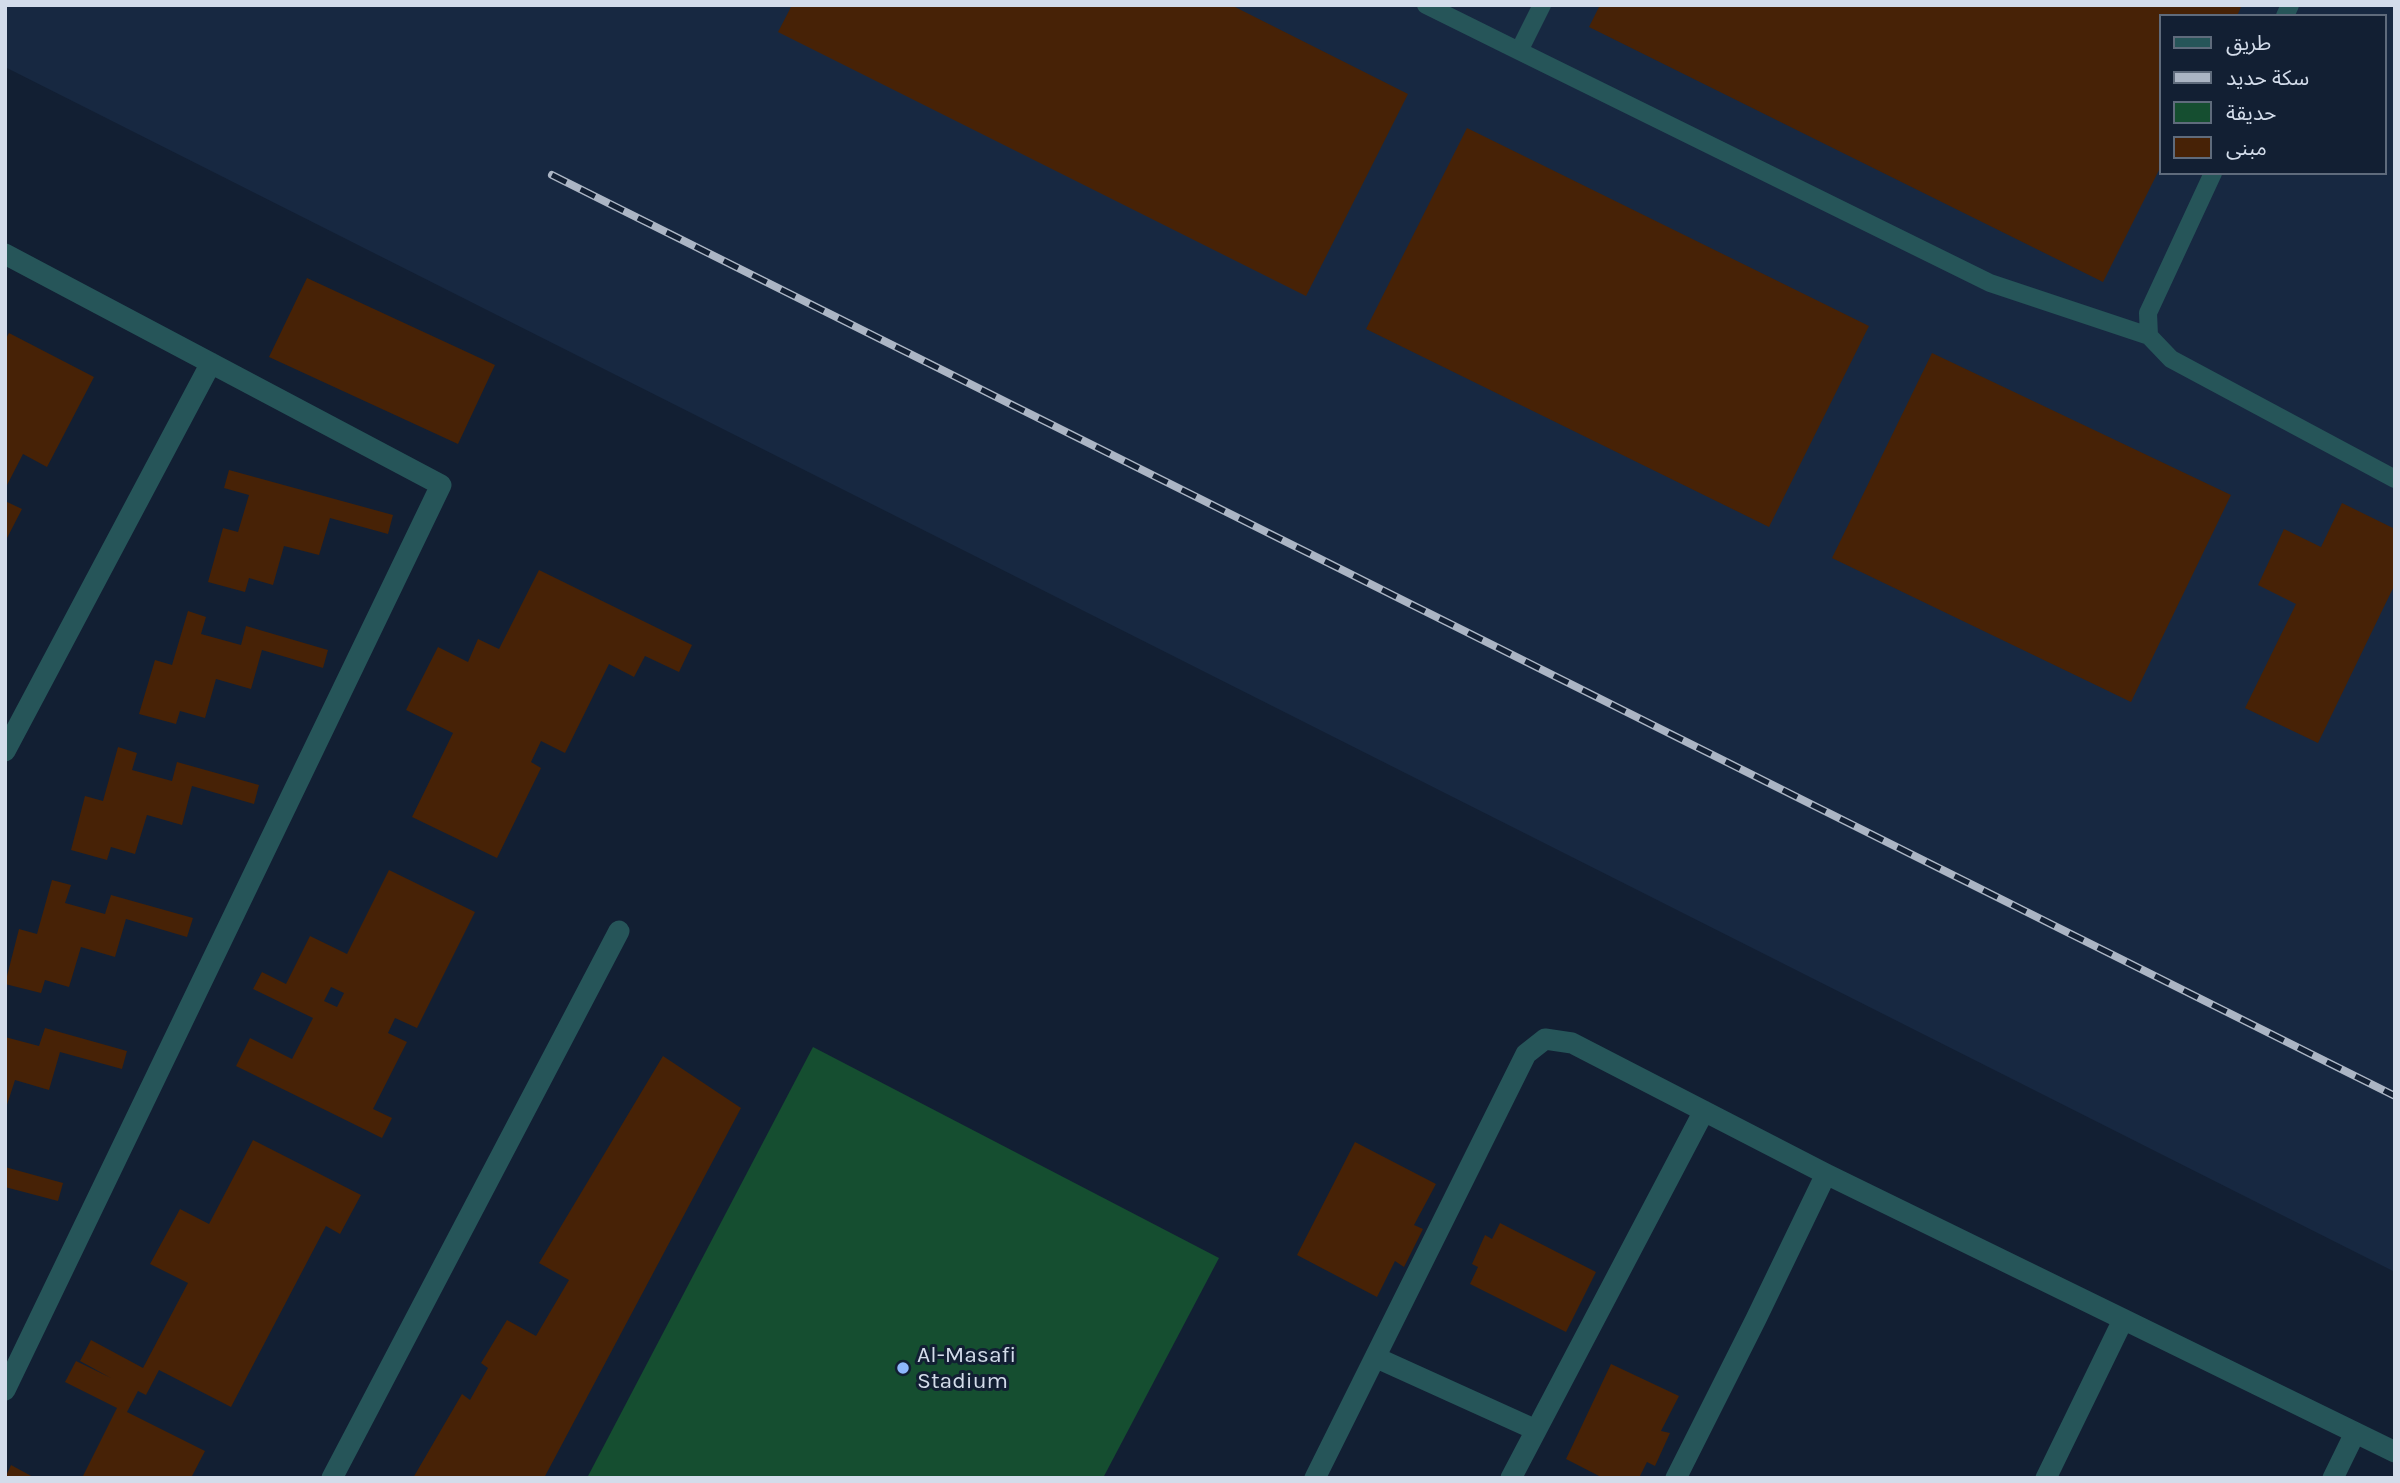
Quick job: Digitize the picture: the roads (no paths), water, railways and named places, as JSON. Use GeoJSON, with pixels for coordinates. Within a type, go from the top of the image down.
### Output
{"type":"FeatureCollection","features":[{"type":"Feature","properties":{"kind":"street"},"geometry":{"type":"LineString","coordinates":[[5,254],[441,485],[5,1390]]}},
{"type":"Feature","properties":{"kind":"street"},"geometry":{"type":"LineString","coordinates":[[5,751],[211,363]]}},
{"type":"Feature","properties":{"kind":"street"},"geometry":{"type":"LineString","coordinates":[[332,1478],[619,930]]}},
{"type":"Feature","properties":{"kind":"street"},"geometry":{"type":"LineString","coordinates":[[1315,1478],[1526,1054],[1545,1039],[1572,1043],[1826,1174],[2395,1452]]}},
{"type":"Feature","properties":{"kind":"street"},"geometry":{"type":"LineString","coordinates":[[1511,1478],[1704,1111]]}},
{"type":"Feature","properties":{"kind":"street"},"geometry":{"type":"LineString","coordinates":[[1676,1478],[1826,1174]]}},
{"type":"Feature","properties":{"kind":"street"},"geometry":{"type":"LineString","coordinates":[[2046,1478],[2123,1320]]}},
{"type":"Feature","properties":{"kind":"street"},"geometry":{"type":"LineString","coordinates":[[1377,1358],[1536,1430]]}},
{"type":"Feature","properties":{"kind":"street"},"geometry":{"type":"LineString","coordinates":[[2333,1478],[2355,1433]]}},
{"type":"Feature","properties":{"kind":"lane"},"geometry":{"type":"LineString","coordinates":[[1426,5],[1990,283],[2149,336],[2171,359],[2395,479]]}},
{"type":"Feature","properties":{"kind":"lane"},"geometry":{"type":"LineString","coordinates":[[1519,51],[1542,5]]}},
{"type":"Feature","properties":{"kind":"lane"},"geometry":{"type":"LineString","coordinates":[[2149,336],[2148,313],[2212,175]]}},
{"type":"Feature","properties":{"kind":"railway"},"geometry":{"type":"LineString","coordinates":[[552,175],[2395,1096]]}},
{"type":"Feature","properties":{"kind":"place","name":"Al-Masafi Stadium"},"geometry":{"type":"Point","coordinates":[903,1368]}}]}
